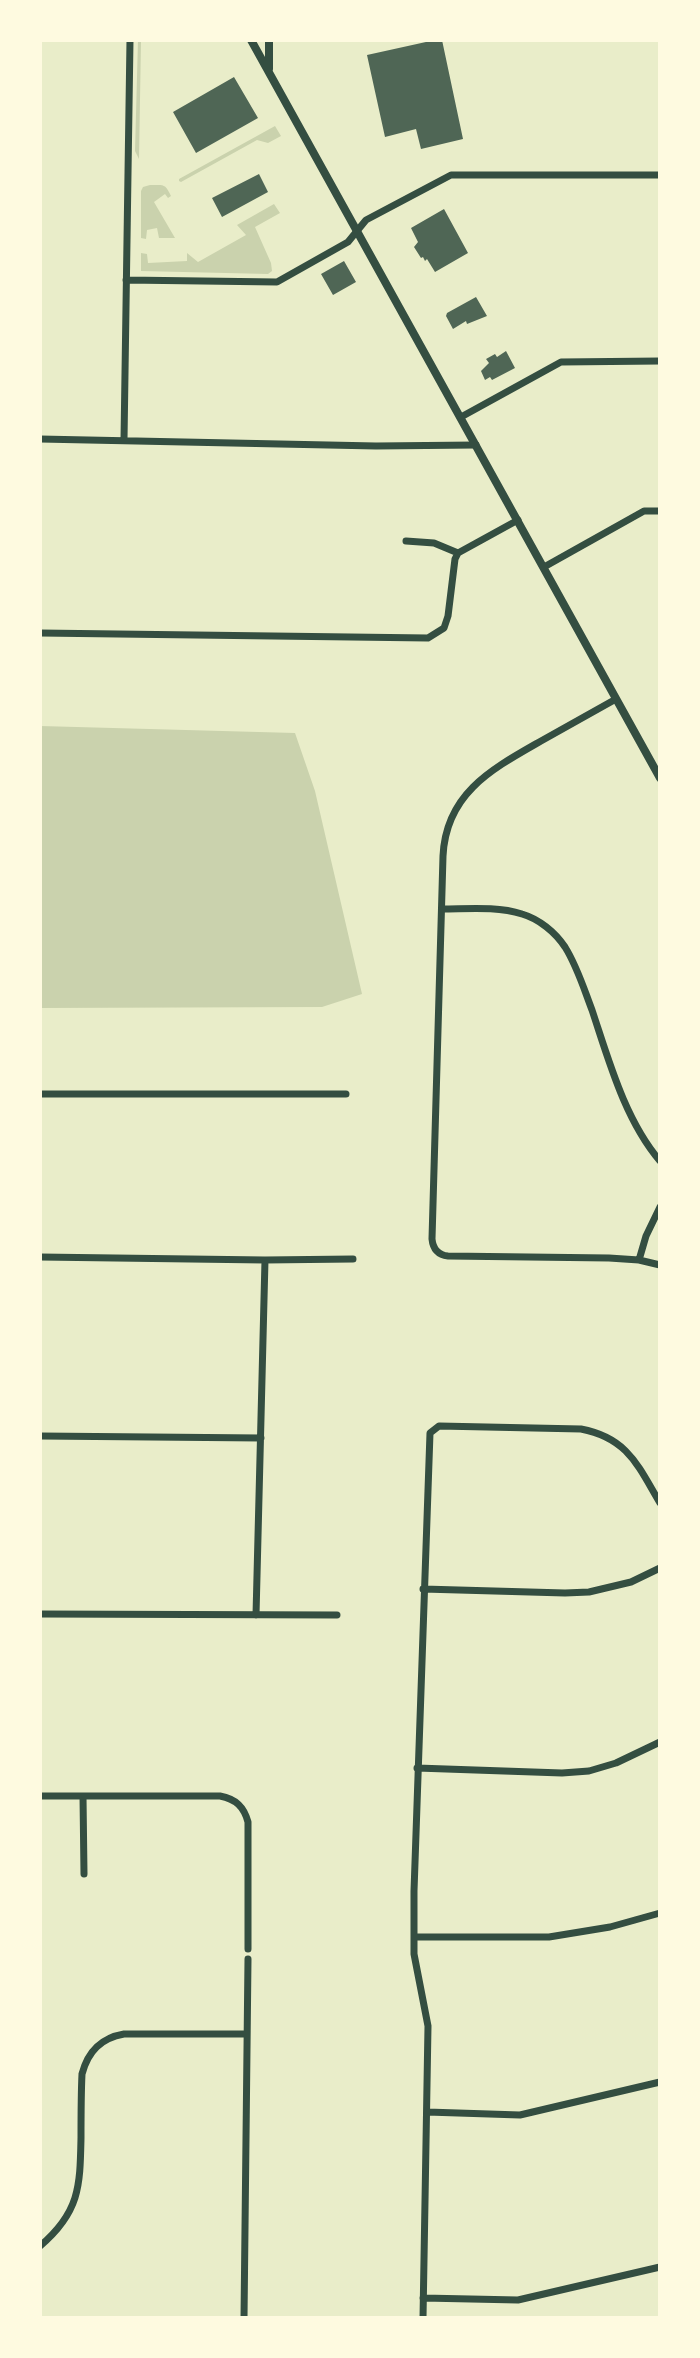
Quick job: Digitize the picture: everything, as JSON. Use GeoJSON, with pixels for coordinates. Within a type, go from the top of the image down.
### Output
{"type":"FeatureCollection","features":[{"type":"Feature","properties":{"kind":"street"},"geometry":{"type":"LineString","coordinates":[[124,440],[130,40]]}},
{"type":"Feature","properties":{"kind":"street"},"geometry":{"type":"LineString","coordinates":[[251,40],[660,778]]}},
{"type":"Feature","properties":{"kind":"street"},"geometry":{"type":"LineString","coordinates":[[269,40],[270,70]]}},
{"type":"Feature","properties":{"kind":"street"},"geometry":{"type":"LineString","coordinates":[[126,280],[272,283],[348,242],[366,220],[451,175],[660,175]]}},
{"type":"Feature","properties":{"kind":"street"},"geometry":{"type":"LineString","coordinates":[[461,417],[561,362],[660,361]]}},
{"type":"Feature","properties":{"kind":"street"},"geometry":{"type":"LineString","coordinates":[[40,439],[476,445]]}},
{"type":"Feature","properties":{"kind":"street"},"geometry":{"type":"LineString","coordinates":[[544,567],[644,511],[660,511]]}},
{"type":"Feature","properties":{"kind":"street"},"geometry":{"type":"LineString","coordinates":[[40,633],[428,638],[444,628],[458,553],[518,520]]}},
{"type":"Feature","properties":{"kind":"street"},"geometry":{"type":"LineString","coordinates":[[406,541],[431,542],[458,553]]}},
{"type":"Feature","properties":{"kind":"street"},"geometry":{"type":"LineString","coordinates":[[616,699],[483,777],[464,796],[451,819],[443,847],[432,1239],[437,1252],[448,1256],[639,1260],[660,1265]]}},
{"type":"Feature","properties":{"kind":"street"},"geometry":{"type":"LineString","coordinates":[[442,909],[489,909],[519,913],[545,925],[565,946],[582,982],[633,1120],[660,1161]]}},
{"type":"Feature","properties":{"kind":"street"},"geometry":{"type":"LineString","coordinates":[[40,1094],[346,1094]]}},
{"type":"Feature","properties":{"kind":"street"},"geometry":{"type":"LineString","coordinates":[[639,1260],[660,1207]]}},
{"type":"Feature","properties":{"kind":"street"},"geometry":{"type":"LineString","coordinates":[[40,1257],[353,1259]]}},
{"type":"Feature","properties":{"kind":"street"},"geometry":{"type":"LineString","coordinates":[[256,1615],[265,1260]]}},
{"type":"Feature","properties":{"kind":"street"},"geometry":{"type":"LineString","coordinates":[[423,2318],[428,2026],[414,1954],[414,1937],[429,1440],[433,1429],[439,1426],[581,1429],[596,1432],[621,1445],[632,1455],[660,1503]]}},
{"type":"Feature","properties":{"kind":"street"},"geometry":{"type":"LineString","coordinates":[[40,1436],[261,1438]]}},
{"type":"Feature","properties":{"kind":"street"},"geometry":{"type":"LineString","coordinates":[[423,1589],[589,1592],[631,1582],[660,1568]]}},
{"type":"Feature","properties":{"kind":"street"},"geometry":{"type":"LineString","coordinates":[[40,1614],[337,1615]]}},
{"type":"Feature","properties":{"kind":"street"},"geometry":{"type":"LineString","coordinates":[[417,1768],[562,1773],[589,1771],[616,1763],[660,1742]]}},
{"type":"Feature","properties":{"kind":"street"},"geometry":{"type":"LineString","coordinates":[[40,1796],[220,1796],[236,1801],[242,1806],[248,1822],[248,1949]]}},
{"type":"Feature","properties":{"kind":"street"},"geometry":{"type":"LineString","coordinates":[[83,1796],[84,1874]]}},
{"type":"Feature","properties":{"kind":"street"},"geometry":{"type":"LineString","coordinates":[[414,1937],[549,1937],[610,1927],[660,1913]]}},
{"type":"Feature","properties":{"kind":"street"},"geometry":{"type":"LineString","coordinates":[[244,2318],[248,1959]]}},
{"type":"Feature","properties":{"kind":"street"},"geometry":{"type":"LineString","coordinates":[[40,2246],[65,2220],[80,2183],[82,2074],[85,2062],[98,2044],[124,2034],[247,2034]]}},
{"type":"Feature","properties":{"kind":"street"},"geometry":{"type":"LineString","coordinates":[[427,2112],[520,2115],[660,2082]]}},
{"type":"Feature","properties":{"kind":"street"},"geometry":{"type":"LineString","coordinates":[[423,2298],[518,2300],[660,2267]]}},
{"type":"Feature","properties":{"kind":"green space"},"geometry":{"type":"Polygon","coordinates":[[[138,40],[141,40],[139,159],[135,151],[138,40]]]}},
{"type":"Feature","properties":{"kind":"green space"},"geometry":{"type":"Polygon","coordinates":[[[275,126],[281,136],[268,143],[257,140],[179,181],[179,179],[275,126]]]}},
{"type":"Feature","properties":{"kind":"green space"},"geometry":{"type":"Polygon","coordinates":[[[150,185],[164,186],[171,196],[168,198],[165,194],[154,202],[175,238],[159,238],[157,228],[147,230],[146,239],[141,238],[141,191],[150,185]]]}},
{"type":"Feature","properties":{"kind":"green space"},"geometry":{"type":"Polygon","coordinates":[[[274,204],[280,213],[255,227],[271,263],[272,271],[268,274],[141,271],[141,253],[147,254],[148,263],[187,261],[187,253],[198,262],[246,235],[237,225],[274,204]]]}},
{"type":"Feature","properties":{"kind":"green space"},"geometry":{"type":"Polygon","coordinates":[[[40,726],[295,733],[315,791],[362,994],[322,1007],[40,1008],[40,726]]]}},
{"type":"Feature","properties":{"kind":"building"},"geometry":{"type":"Polygon","coordinates":[[[442,40],[463,139],[421,149],[416,129],[385,137],[367,55],[442,40]]]}},
{"type":"Feature","properties":{"kind":"building"},"geometry":{"type":"Polygon","coordinates":[[[234,77],[258,118],[196,153],[173,112],[234,77]]]}},
{"type":"Feature","properties":{"kind":"building"},"geometry":{"type":"Polygon","coordinates":[[[259,174],[268,192],[222,217],[212,198],[259,174]]]}},
{"type":"Feature","properties":{"kind":"building"},"geometry":{"type":"Polygon","coordinates":[[[444,209],[468,253],[435,272],[414,247],[418,242],[411,228],[444,209]]]}},
{"type":"Feature","properties":{"kind":"building"},"geometry":{"type":"Polygon","coordinates":[[[344,261],[356,282],[333,295],[321,274],[344,261]]]}},
{"type":"Feature","properties":{"kind":"building"},"geometry":{"type":"Polygon","coordinates":[[[476,297],[487,316],[467,324],[466,321],[453,329],[447,313],[476,297]]]}},
{"type":"Feature","properties":{"kind":"building"},"geometry":{"type":"Polygon","coordinates":[[[506,351],[515,368],[492,380],[490,377],[485,380],[481,371],[489,363],[486,359],[506,351]]]}}]}
